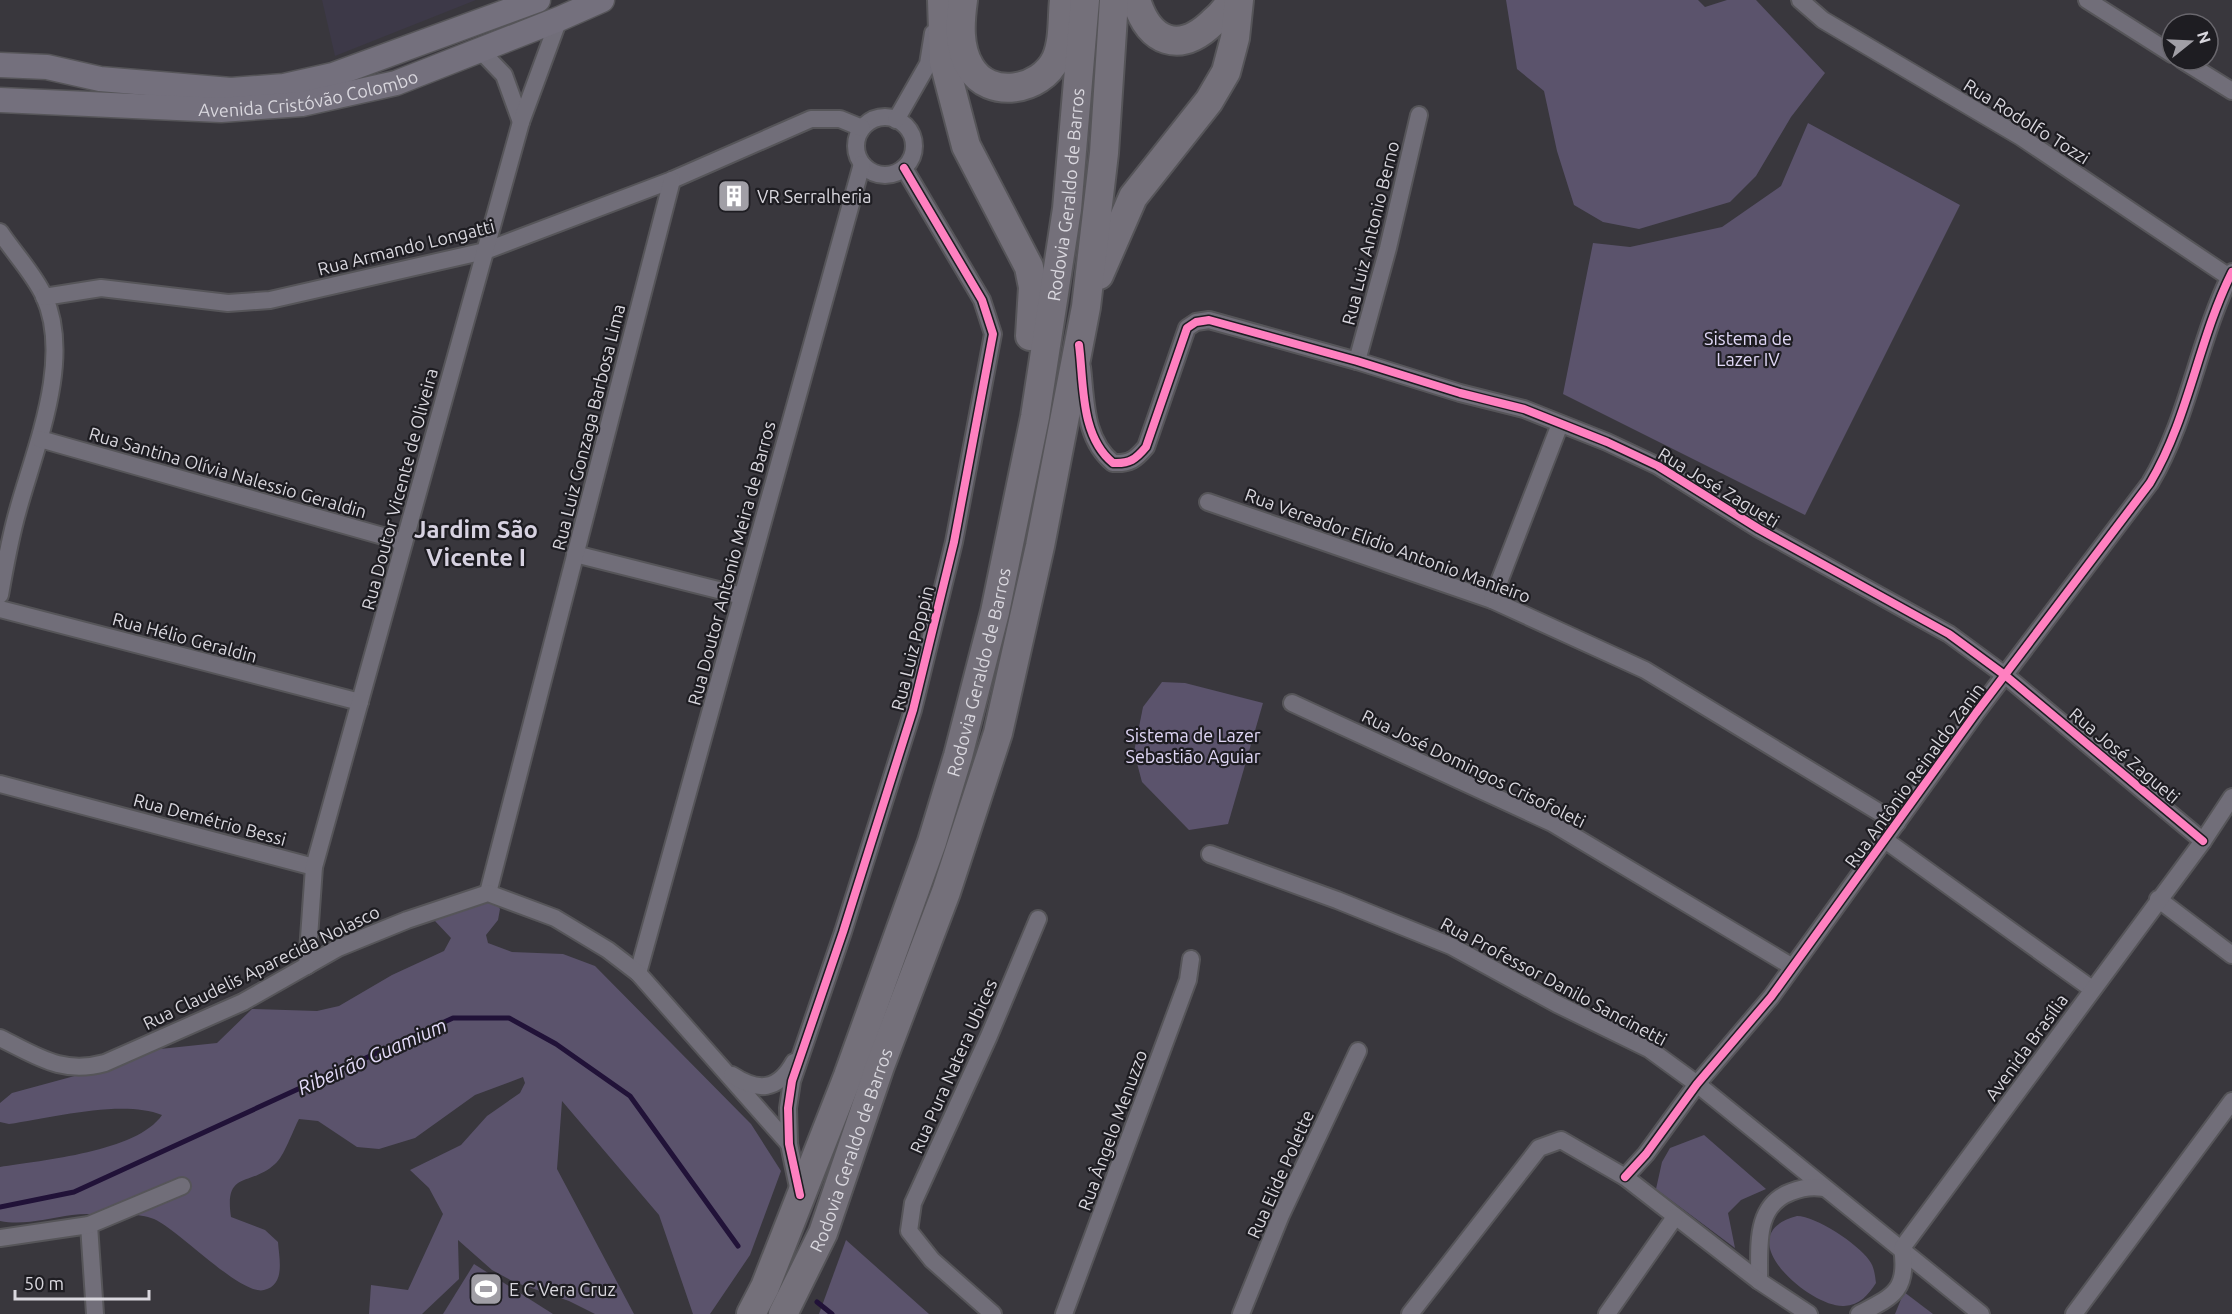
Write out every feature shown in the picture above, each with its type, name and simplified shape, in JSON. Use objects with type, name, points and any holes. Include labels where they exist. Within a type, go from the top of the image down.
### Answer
[{"type":"highway","points":[[940,0],[944,62],[966,146],[1029,267],[1033,287],[1023,406],[1008,497],[1003,567]]},
{"type":"highway","points":[[963,0],[960,22],[962,47],[969,67],[980,80],[998,87],[1016,87],[1037,82],[1055,60],[1060,48],[1064,0]]},
{"type":"highway","name":"Rodovia Geraldo de Barros","points":[[751,1314],[765,1287],[848,1076],[932,842],[958,756],[1003,567],[1035,417],[1067,209],[1085,0]]},
{"type":"highway","name":"Rodovia Geraldo de Barros","points":[[783,1314],[824,1233],[880,1066],[946,892],[998,733],[1040,546],[1086,307],[1104,153],[1114,0]]},
{"type":"highway","points":[[1136,0],[1140,14],[1155,34],[1164,40],[1184,41],[1205,30],[1231,0]]},
{"type":"highway","points":[[1086,307],[1133,197],[1209,101],[1226,72],[1235,38],[1239,0]]},
{"type":"main road","name":"Avenida Cristóvão Colombo","points":[[0,65],[47,67],[100,79],[231,90],[284,86],[333,75],[538,0]]},
{"type":"main road","name":"Avenida Cristóvão Colombo","points":[[0,100],[221,110],[279,107],[343,97],[396,83],[559,20],[602,0]]},
{"type":"street","points":[[896,120],[928,64],[940,0]]},
{"type":"street","name":"Rua Rodolfo Tozzi","points":[[1800,0],[1823,20],[2021,137],[2231,276]]},
{"type":"street","points":[[2087,0],[2160,46]]},
{"type":"street","name":"Rua Doutor Vicente de Oliveira","points":[[314,867],[520,122],[559,20]]},
{"type":"street","points":[[480,50],[497,65],[507,80],[520,122]]},
{"type":"street","points":[[2201,72],[2232,91]]},
{"type":"street","name":"Rua Luiz Antonio Berno","points":[[1357,361],[1388,248],[1419,115]]},
{"type":"street","points":[[878,118],[896,120],[910,132],[913,151],[904,168],[896,173],[877,175],[862,164],[855,146],[862,128],[878,118]]},
{"type":"street","name":"Rua Armando Longatti","points":[[44,297],[101,288],[228,303],[270,300],[485,251],[672,180],[811,119],[840,119],[862,128]]},
{"type":"street","name":"Rua Doutor Antonio Meira de Barros","points":[[638,973],[862,164]]},
{"type":"street","name":"Rua Luiz Poppin","points":[[789,1144],[788,1108],[792,1081],[843,932],[913,711],[954,542],[993,334],[982,300],[904,168]]},
{"type":"street","name":"Rua Luiz Gonzaga Barbosa Lima","points":[[488,893],[672,180]]},
{"type":"street","points":[[0,232],[44,297],[53,334],[53,364],[47,418],[18,509],[0,594]]},
{"type":"street","name":"Rua Antônio Reinaldo Zanin","points":[[1625,1177],[1646,1154],[1697,1084],[1771,997],[1791,966],[2150,483],[2168,453],[2231,276]]},
{"type":"street","name":"Rua José Zagueti","points":[[1079,345],[1089,426],[1095,443],[1113,463],[1124,464],[1135,460],[1146,447],[1187,328],[1196,322],[1209,320],[1227,322],[1460,393],[1524,409],[1658,466],[1759,529],[1949,634],[2006,675],[2203,841]]},
{"type":"street","points":[[1492,600],[1560,424]]},
{"type":"street","name":"Rua Santina Olívia Nalessio Geraldin","points":[[40,440],[404,542]]},
{"type":"street","name":"Rua Vereador Elidio Antonio Manieiro","points":[[1208,502],[1492,600],[1645,670],[1897,823]]},
{"type":"street","points":[[576,554],[742,596]]},
{"type":"street","name":"Rua Hélio Geraldin","points":[[0,609],[360,702]]},
{"type":"street","name":"Rua José Domingos Crisofoleti","points":[[1292,703],[1552,823],[1791,966]]},
{"type":"street","name":"Rua Demétrio Bessi","points":[[0,784],[314,867]]},
{"type":"street","name":"Avenida Brasília","points":[[1902,1248],[2203,841],[2232,797]]},
{"type":"street","points":[[1885,840],[2092,990]]},
{"type":"street","name":"Rua Professor Danilo Sancinetti","points":[[1210,854],[1337,900],[1451,946],[1557,1004],[1649,1049],[1697,1084],[1822,1188],[1902,1248],[1981,1314]]},
{"type":"street","points":[[307,966],[314,867]]},
{"type":"street","points":[[488,893],[555,918],[608,950],[638,973],[789,1144],[800,1195]]},
{"type":"street","name":"Rua Claudelis Aparecida Nolasco","points":[[0,1038],[61,1066],[91,1066],[243,1002],[338,948],[406,920],[488,893]]},
{"type":"street","points":[[2158,899],[2232,955]]},
{"type":"street","name":"Rua Pura Natera Ubices","points":[[993,1314],[932,1260],[909,1230],[913,1203],[989,1036],[1038,919]]},
{"type":"street","name":"Rua Ângelo Menuzzo","points":[[1064,1314],[1188,981],[1191,959]]},
{"type":"street","name":"Rua Luiz Poppin","points":[[720,1067],[747,1084],[761,1087],[777,1082],[787,1074],[812,1023]]},
{"type":"street","name":"Rua Elide Polette","points":[[1241,1314],[1281,1215],[1358,1051]]},
{"type":"street","points":[[2074,1314],[2232,1101]]},
{"type":"street","points":[[1410,1314],[1539,1148],[1561,1140],[1625,1177],[1788,1306],[1809,1314]]},
{"type":"street","points":[[0,1238],[89,1225],[182,1186]]},
{"type":"street","points":[[1759,1281],[1761,1227],[1765,1213],[1783,1195],[1814,1186],[1822,1188]]},
{"type":"street","points":[[1607,1314],[1675,1217]]},
{"type":"street","points":[[89,1225],[95,1314]]},
{"type":"street","points":[[1859,1314],[1891,1298],[1898,1288],[1905,1263],[1902,1248]]},
{"type":"shaded area","points":[[322,0],[476,0],[335,56]]},
{"type":"green space","points":[[1506,0],[1698,0],[1705,7],[1727,0],[1756,0],[1825,73],[1791,117],[1756,176],[1730,202],[1639,229],[1603,222],[1574,205],[1557,151],[1544,91],[1517,69]]},
{"type":"green space","name":"Sistema de Lazer IV","points":[[1808,123],[1960,205],[1805,515],[1563,394],[1593,243],[1630,247],[1722,227],[1781,186]]},
{"type":"green space","name":"Sistema de Lazer Sebastião Aguiar","points":[[1162,682],[1185,683],[1263,703],[1228,824],[1189,830],[1142,782],[1134,752],[1143,707]]},
{"type":"green space","points":[[479,893],[494,900],[500,909],[498,920],[486,935],[488,943],[512,952],[563,954],[595,966],[751,1124],[781,1171],[750,1255],[710,1314],[693,1314],[659,1215],[562,1101],[557,1169],[634,1314],[595,1314],[569,1301],[514,1282],[492,1270],[458,1240],[459,1279],[422,1314],[369,1314],[371,1285],[408,1290],[443,1214],[429,1188],[410,1170],[461,1145],[487,1116],[520,1093],[525,1083],[523,1077],[475,1095],[415,1138],[379,1149],[357,1147],[318,1121],[299,1119],[278,1161],[266,1171],[241,1182],[231,1192],[231,1217],[265,1230],[278,1242],[280,1270],[278,1277],[276,1283],[264,1290],[254,1289],[241,1283],[165,1225],[150,1217],[83,1214],[27,1222],[0,1221],[0,1167],[63,1157],[111,1146],[150,1128],[162,1115],[146,1111],[107,1109],[9,1124],[0,1122],[0,1103],[12,1093],[93,1071],[141,1051],[217,1043],[252,1009],[317,1011],[339,1006],[392,975],[444,951],[451,938],[435,921],[436,907],[453,896]]},
{"type":"green space","points":[[1704,1135],[1766,1189],[1741,1200],[1728,1213],[1735,1248],[1656,1189],[1662,1162],[1670,1148]]},
{"type":"green space","points":[[1797,1216],[1815,1221],[1836,1232],[1856,1246],[1869,1260],[1876,1283],[1863,1299],[1855,1304],[1844,1306],[1830,1303],[1813,1295],[1781,1269],[1772,1253],[1769,1238],[1777,1225]]},
{"type":"green space","points":[[846,1240],[929,1314],[819,1314]]},
{"type":"green space","name":"E C Vera Cruz","points":[[474,1264],[553,1314],[443,1314]]},
{"type":"green space","points":[[1904,1292],[1933,1314],[1895,1314]]},
{"type":"waterway","name":"Ribeirão Guamium","points":[[0,1207],[74,1192],[453,1018],[509,1018],[556,1044],[630,1096],[738,1246]]},
{"type":"waterway","name":"Ribeirão Guamium","points":[[817,1302],[832,1314]]},
{"type":"cycle path","points":[[800,1195],[789,1144],[788,1108],[792,1081],[843,932],[913,710],[954,542],[993,334],[982,300],[904,168]]},
{"type":"cycle path","points":[[1625,1177],[1646,1154],[1697,1084],[1771,997],[1976,713],[2150,483],[2174,432],[2210,325],[2232,272]]},
{"type":"cycle path","points":[[1079,345],[1083,392],[1089,424],[1094,439],[1113,463],[1132,460],[1146,447],[1187,328],[1196,322],[1209,320],[1357,361],[1460,393],[1524,409],[1607,442],[1658,466],[1759,529],[1949,634],[2006,676],[2203,841]]},
{"type":"place","name":"VR Serralheria","points":[[734,196]]},
{"type":"place","name":"E C Vera Cruz","points":[[486,1289]]},
{"type":"district","name":"Jardim São Vicente I","points":[[476,543]]}]
